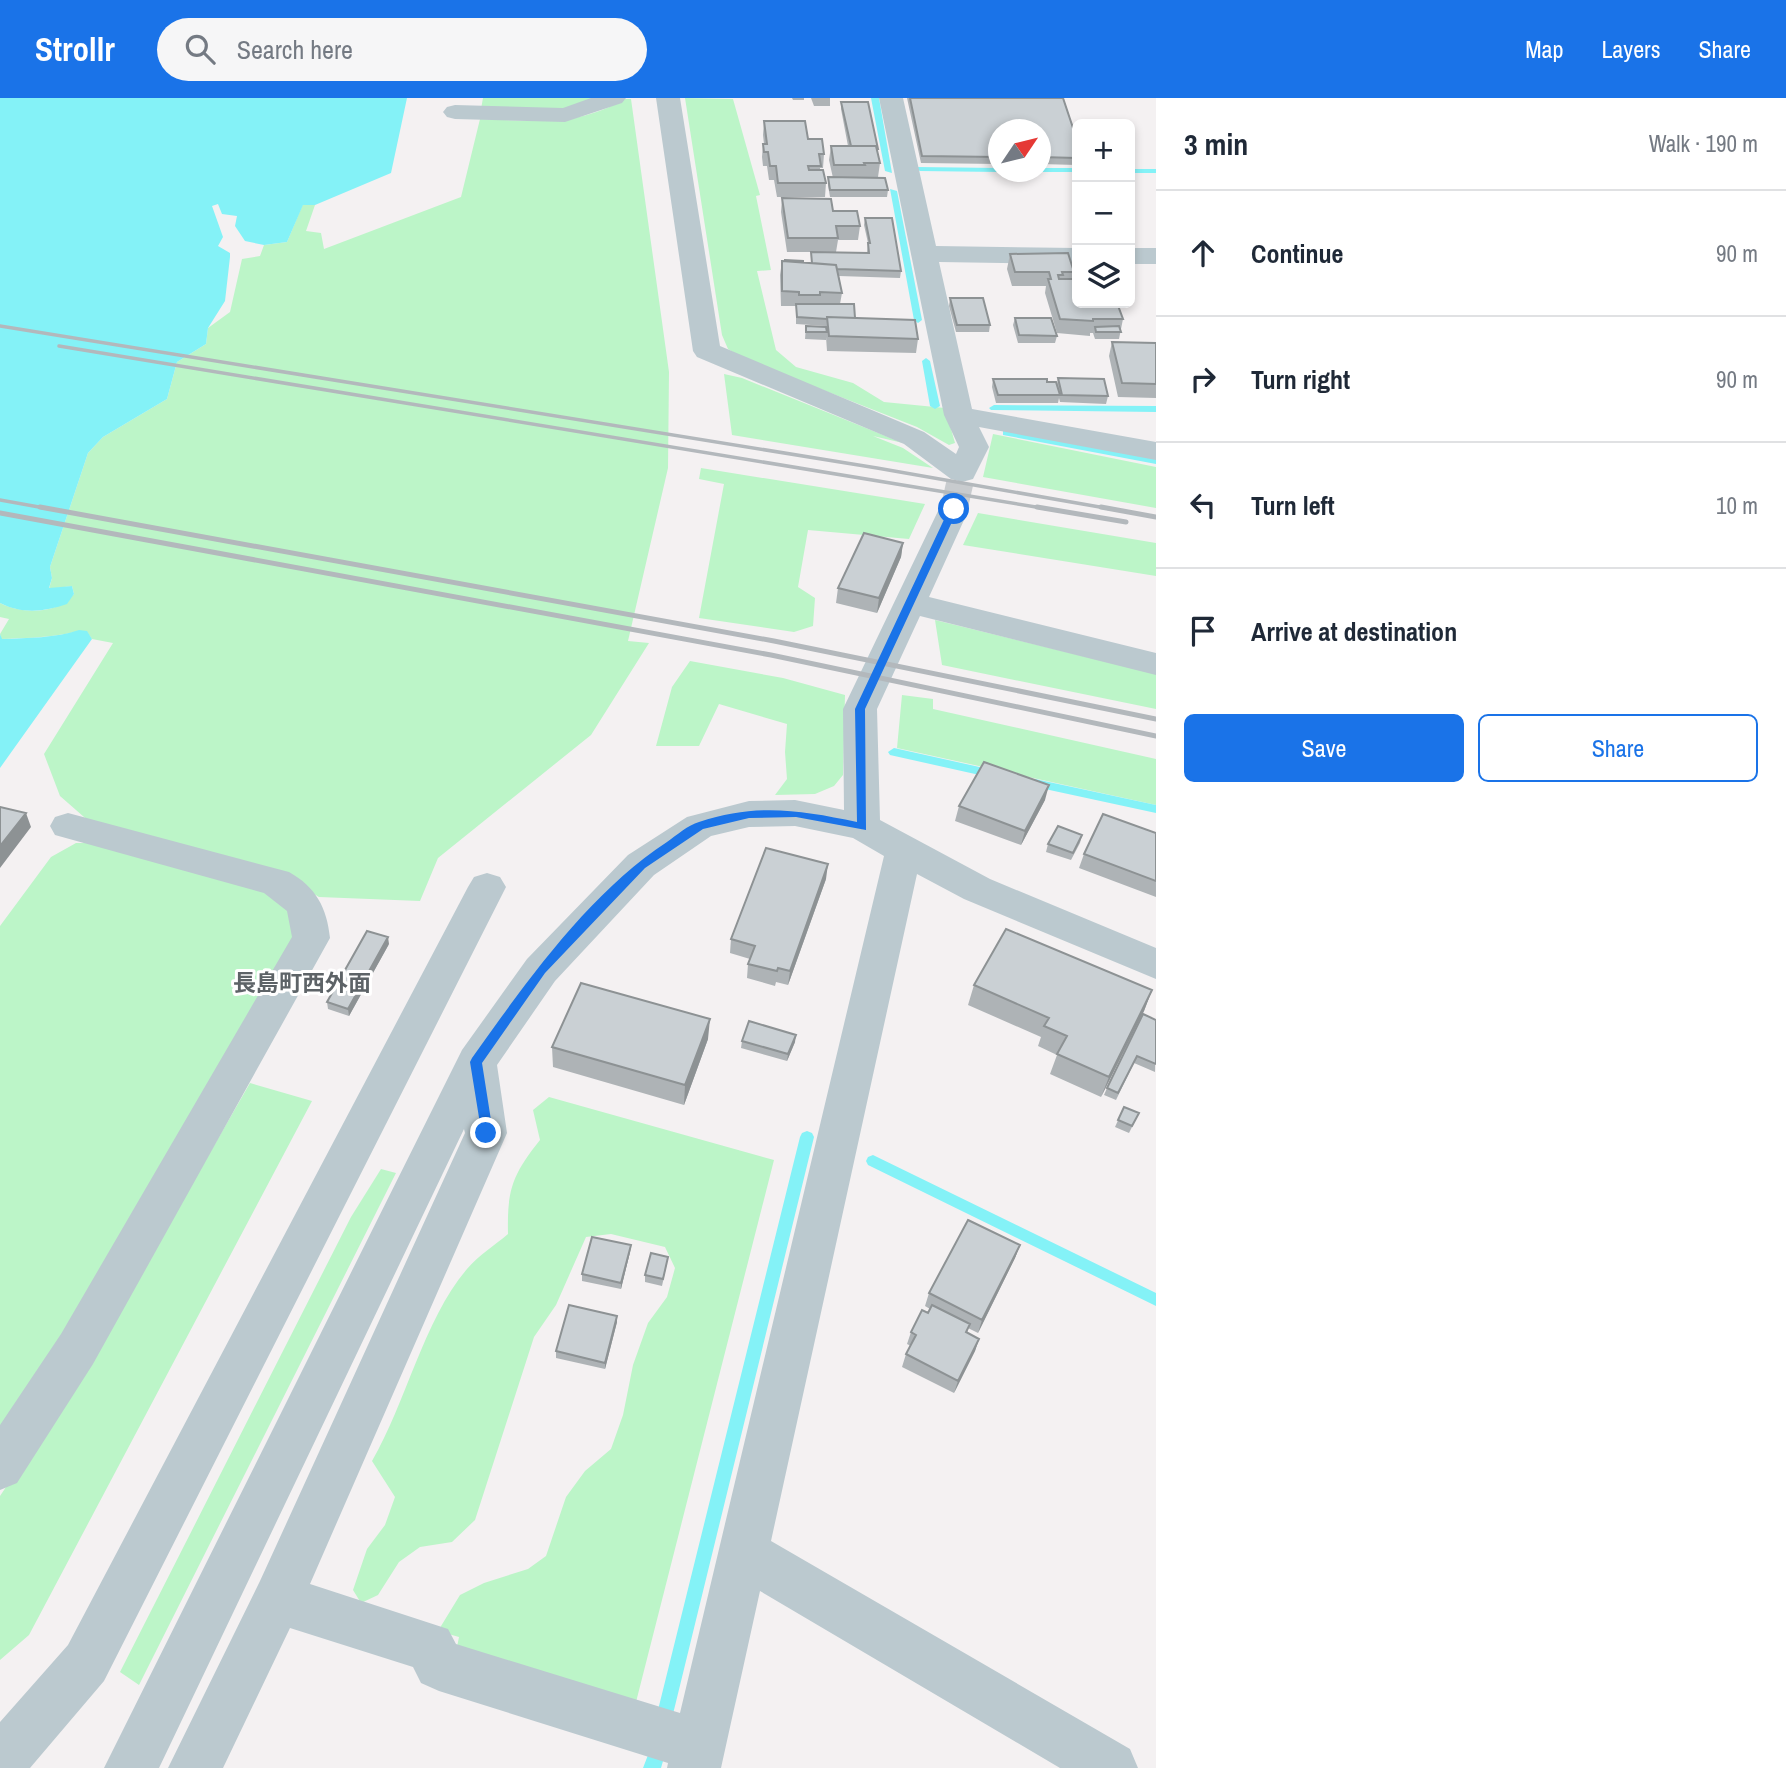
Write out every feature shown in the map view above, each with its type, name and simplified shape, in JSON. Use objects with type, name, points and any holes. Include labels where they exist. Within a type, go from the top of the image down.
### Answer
[{"type":"street","points":[[455,113],[565,115],[614,98]]},
{"type":"street","points":[[668,98],[707,351],[914,438],[962,473],[974,447],[959,415],[891,98]]},
{"type":"street","points":[[925,254],[1072,256]]},
{"type":"street","points":[[1135,256],[1156,256]]},
{"type":"street","points":[[959,415],[1156,451]]},
{"type":"street","points":[[862,827],[860,709],[954,509]]},
{"type":"street","points":[[910,603],[1156,664]]},
{"type":"street","points":[[131,1768],[476,1062],[541,970],[641,865],[700,826],[749,814],[796,813],[862,827],[977,889],[1156,964]]},
{"type":"street","points":[[0,1466],[76,1349],[311,938],[309,915],[296,893],[276,882],[68,826]]},
{"type":"street","points":[[278,1599],[430,1647],[439,1665],[697,1757],[904,851]]},
{"type":"street","points":[[0,1762],[86,1663],[487,887]]},
{"type":"street","points":[[195,1768],[278,1599],[486,1133],[476,1062]]},
{"type":"street","points":[[743,1553],[1111,1768]]},
{"type":"green space","points":[[483,98],[600,98],[559,110],[481,109]]},
{"type":"green space","points":[[685,98],[733,99],[760,195],[756,196],[771,270],[757,271],[776,350],[796,367],[853,383],[884,402],[945,408],[955,443],[949,445],[917,427],[744,359],[728,349],[722,335]]},
{"type":"green space","points":[[625,99],[631,99],[669,372],[668,468],[628,641],[649,643],[591,735],[438,858],[420,901],[319,897],[297,884],[92,824],[60,796],[44,754],[113,643],[92,639],[84,631],[1,639],[0,634],[9,619],[0,617],[0,603],[28,611],[49,609],[59,606],[74,594],[72,586],[49,589],[52,578],[50,567],[88,453],[103,437],[167,399],[177,362],[206,344],[208,328],[230,312],[242,259],[260,256],[264,245],[287,242],[303,204],[315,205],[306,231],[321,233],[324,249],[461,197],[480,119],[537,121],[572,118],[607,108]]},
{"type":"green space","points":[[724,374],[742,378],[903,443],[873,436],[903,448],[933,468],[732,435]]},
{"type":"green space","points":[[993,434],[1156,467],[1156,508],[983,477]]},
{"type":"green space","points":[[701,468],[925,504],[909,539],[808,530],[798,587],[815,598],[813,626],[794,632],[699,618],[724,484],[699,479]]},
{"type":"green space","points":[[978,513],[1156,543],[1156,576],[963,545]]},
{"type":"green space","points":[[935,620],[1156,674],[1156,709],[942,665]]},
{"type":"green space","points":[[690,661],[783,678],[845,695],[843,775],[834,786],[815,794],[775,795],[787,779],[787,724],[719,704],[699,746],[656,746],[672,687]]},
{"type":"green space","points":[[902,695],[933,699],[933,709],[1156,759],[1156,805],[897,748]]},
{"type":"green space","points":[[76,843],[93,843],[278,892],[291,913],[296,938],[0,1444],[0,926],[51,857]]},
{"type":"green space","points":[[250,1083],[312,1101],[29,1635],[0,1660],[0,1496],[89,1363]]},
{"type":"green space","points":[[549,1097],[774,1160],[635,1706],[456,1652],[459,1637],[438,1631],[460,1595],[484,1583],[528,1569],[546,1556],[566,1497],[585,1471],[611,1449],[623,1415],[633,1365],[648,1323],[667,1297],[675,1268],[665,1247],[611,1234],[586,1237],[556,1305],[534,1337],[475,1520],[452,1542],[420,1547],[399,1562],[378,1595],[361,1603],[353,1590],[367,1549],[385,1525],[395,1497],[372,1461],[395,1414],[427,1336],[452,1289],[471,1264],[508,1234],[513,1184],[523,1163],[540,1140],[533,1110]]},
{"type":"green space","points":[[381,1169],[396,1173],[139,1685],[120,1672],[351,1217]]},
{"type":"water","points":[[0,98],[407,98],[391,173],[315,205],[303,205],[287,242],[264,245],[245,241],[235,226],[237,216],[222,214],[218,204],[212,206],[223,237],[218,246],[230,253],[225,301],[208,328],[206,344],[177,362],[167,399],[103,437],[88,453],[50,567],[52,578],[49,588],[72,586],[74,594],[67,604],[42,610],[16,609],[0,603]]},
{"type":"water","points":[[87,631],[92,639],[0,768],[0,634],[2,639],[31,638]]},
{"type":"building","points":[[910,98],[1063,98],[1072,125],[1072,158],[1051,157],[1051,119],[988,119],[988,157],[922,156]]},
{"type":"building","points":[[841,102],[868,102],[878,149],[876,146],[851,146]]},
{"type":"building","points":[[764,121],[805,121],[808,139],[822,139],[824,154],[819,154],[821,166],[808,166],[809,170],[823,170],[826,183],[778,183],[776,166],[770,166],[768,152],[764,152],[763,144],[767,144]]},
{"type":"building","points":[[831,146],[876,146],[880,163],[834,165]]},
{"type":"building","points":[[828,177],[885,178],[888,190],[830,190]]},
{"type":"building","points":[[782,198],[831,199],[833,211],[857,211],[860,226],[836,226],[838,238],[788,238]]},
{"type":"building","points":[[865,218],[892,218],[901,271],[837,269],[836,265],[812,263],[811,252],[869,253],[870,243]]},
{"type":"building","points":[[1068,253],[1072,272],[1058,275],[1059,279],[1072,279],[1072,308],[1119,308],[1123,319],[1060,319],[1048,279],[1051,279],[1049,272],[1015,272],[1010,254]]},
{"type":"building","points":[[782,261],[836,265],[842,293],[799,295],[799,292],[782,291]]},
{"type":"building","points":[[950,298],[983,298],[990,325],[957,325]]},
{"type":"building","points":[[796,304],[854,304],[855,318],[797,317]]},
{"type":"building","points":[[827,317],[915,320],[918,339],[829,336]]},
{"type":"building","points":[[1015,318],[1051,318],[1057,336],[1019,335]]},
{"type":"building","points":[[806,326],[826,327],[827,332],[806,332]]},
{"type":"building","points":[[1119,326],[1121,332],[1096,332],[1095,327]]},
{"type":"building","points":[[1112,342],[1156,343],[1156,384],[1122,383]]},
{"type":"building","points":[[1058,378],[1104,379],[1108,396],[1062,395]]},
{"type":"building","points":[[993,379],[1047,379],[1047,382],[1056,382],[1060,395],[998,395]]},
{"type":"building","points":[[864,533],[903,543],[879,598],[838,588]]},
{"type":"building","points":[[984,762],[1049,785],[1025,831],[959,806]]},
{"type":"building","points":[[0,807],[26,813],[0,846]]},
{"type":"building","points":[[1103,814],[1156,833],[1156,881],[1084,854]]},
{"type":"building","points":[[1058,826],[1082,835],[1073,853],[1048,844]]},
{"type":"building","points":[[766,848],[828,864],[790,971],[778,968],[777,971],[748,964],[755,946],[731,939]]},
{"type":"building","points":[[1006,929],[1152,990],[1109,1077],[1057,1054],[1067,1036],[1044,1026],[1049,1018],[974,985]]},
{"type":"building","points":[[367,931],[388,937],[348,1009],[327,1002]]},
{"type":"building","points":[[581,983],[710,1019],[685,1085],[552,1047]]},
{"type":"building","points":[[1143,1014],[1156,1020],[1156,1064],[1137,1056],[1118,1093],[1107,1088]]},
{"type":"building","points":[[749,1021],[796,1035],[788,1054],[742,1041]]},
{"type":"building","points":[[1124,1107],[1139,1113],[1132,1126],[1118,1120]]},
{"type":"building","points":[[968,1220],[1020,1245],[982,1320],[929,1293]]},
{"type":"building","points":[[592,1237],[631,1245],[621,1283],[582,1274]]},
{"type":"building","points":[[651,1253],[668,1257],[663,1279],[645,1275]]},
{"type":"building","points":[[569,1305],[617,1316],[605,1363],[556,1351]]},
{"type":"building","points":[[932,1305],[970,1324],[966,1332],[979,1339],[958,1381],[906,1354],[916,1335],[911,1332],[922,1310],[928,1313]]},
{"type":"waterway","points":[[875,98],[889,171]]},
{"type":"waterway","points":[[920,169],[988,170]]},
{"type":"waterway","points":[[1051,170],[1072,170]]},
{"type":"waterway","points":[[1135,171],[1156,171]]},
{"type":"waterway","points":[[893,191],[918,320]]},
{"type":"waterway","points":[[926,361],[935,406]]},
{"type":"waterway","points":[[994,408],[1156,409]]},
{"type":"waterway","points":[[1006,433],[1156,461]]},
{"type":"waterway","points":[[894,752],[993,774]]},
{"type":"waterway","points":[[1035,783],[1156,809]]},
{"type":"waterway","points":[[666,1710],[807,1137]]},
{"type":"waterway","points":[[873,1161],[1156,1300]]},
{"type":"waterway","points":[[652,1768],[654,1761]]},
{"type":"tunnel","points":[[954,509],[962,473]]},
{"type":"railway","points":[[0,326],[877,468],[1111,509]]},
{"type":"railway","points":[[59,346],[1048,509]]},
{"type":"railway","points":[[0,500],[50,509]]},
{"type":"railway","points":[[40,507],[774,641],[1156,719]]},
{"type":"railway","points":[[1037,507],[1126,522]]},
{"type":"railway","points":[[1101,507],[1156,517]]},
{"type":"railway","points":[[0,513],[771,655],[1156,736]]},
{"type":"district","name":"長島町西外面","points":[[302,982]]},
{"type":"route","points":[[486,1133],[476,1062],[541,970],[641,865],[700,826],[749,814],[796,813],[862,827],[860,709],[954,509]]}]
